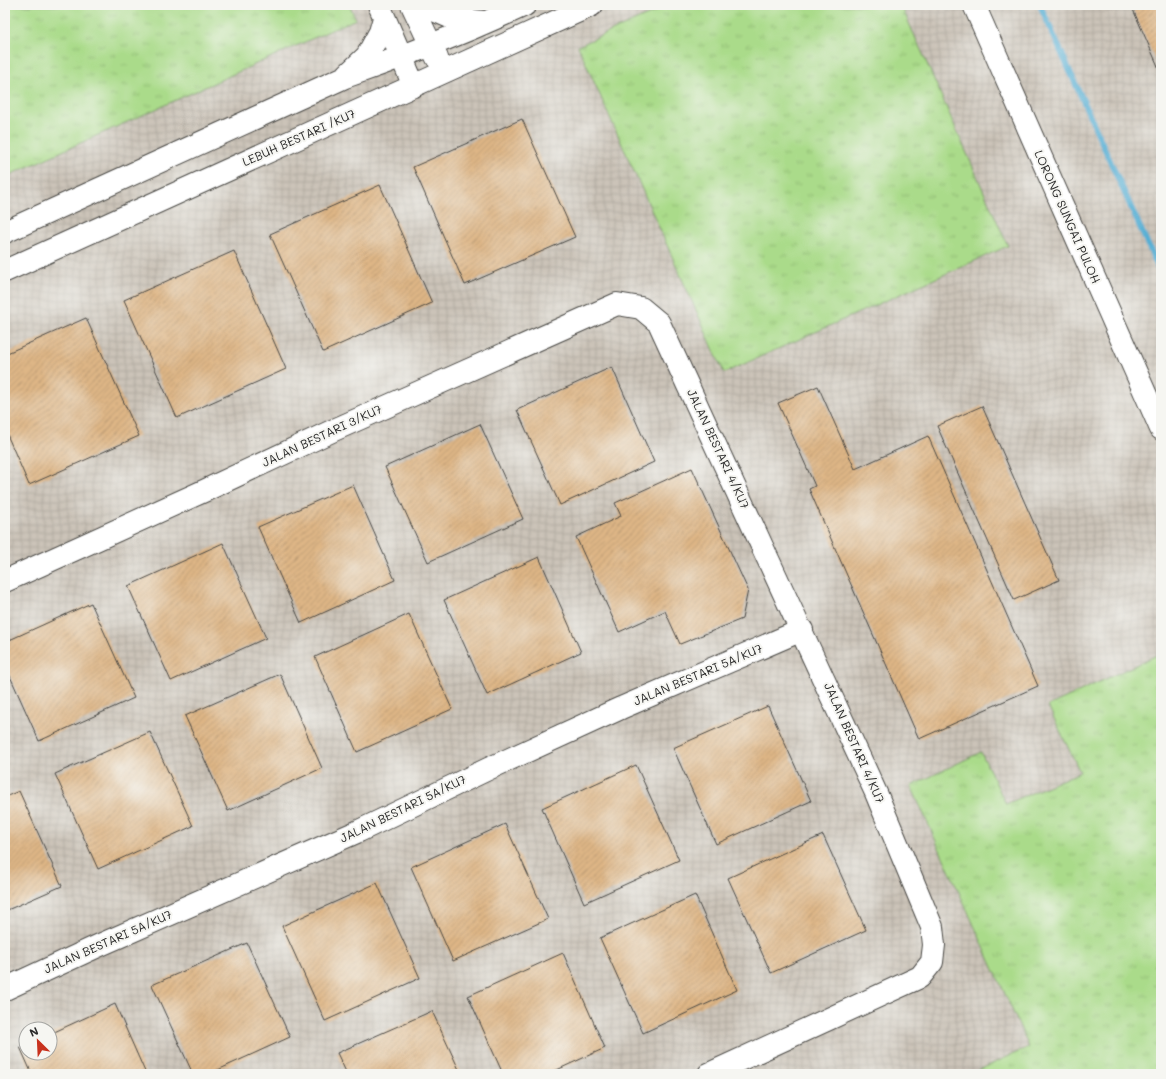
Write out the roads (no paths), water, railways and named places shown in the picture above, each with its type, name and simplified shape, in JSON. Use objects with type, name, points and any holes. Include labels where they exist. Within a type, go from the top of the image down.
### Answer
[{"type":"street","points":[[412,5],[430,45],[445,72]]},
{"type":"street","points":[[422,5],[454,19],[488,22]]},
{"type":"street","points":[[5,232],[345,77],[401,57],[488,22],[525,5]]},
{"type":"street","name":"LEBUH BESTARI /KU7","points":[[5,271],[592,5]]},
{"type":"street","name":"LORONG SUNGAI PULOH","points":[[974,5],[1161,429]]},
{"type":"street","points":[[382,12],[414,86]]},
{"type":"street","points":[[345,77],[367,56],[380,32],[382,12]]},
{"type":"street","name":"JALAN BESTARI 3/KU7","points":[[5,581],[334,430],[617,304],[641,308]]},
{"type":"street","name":"JALAN BESTARI 4/KU7","points":[[641,308],[659,323],[802,630],[876,793],[932,927],[934,945],[932,962],[920,977],[709,1074]]},
{"type":"street","name":"JALAN BESTARI 5A/KU7","points":[[5,989],[100,945],[359,831],[488,769],[621,708],[802,630]]},
{"type":"waterway","points":[[1040,5],[1161,274]]}]
